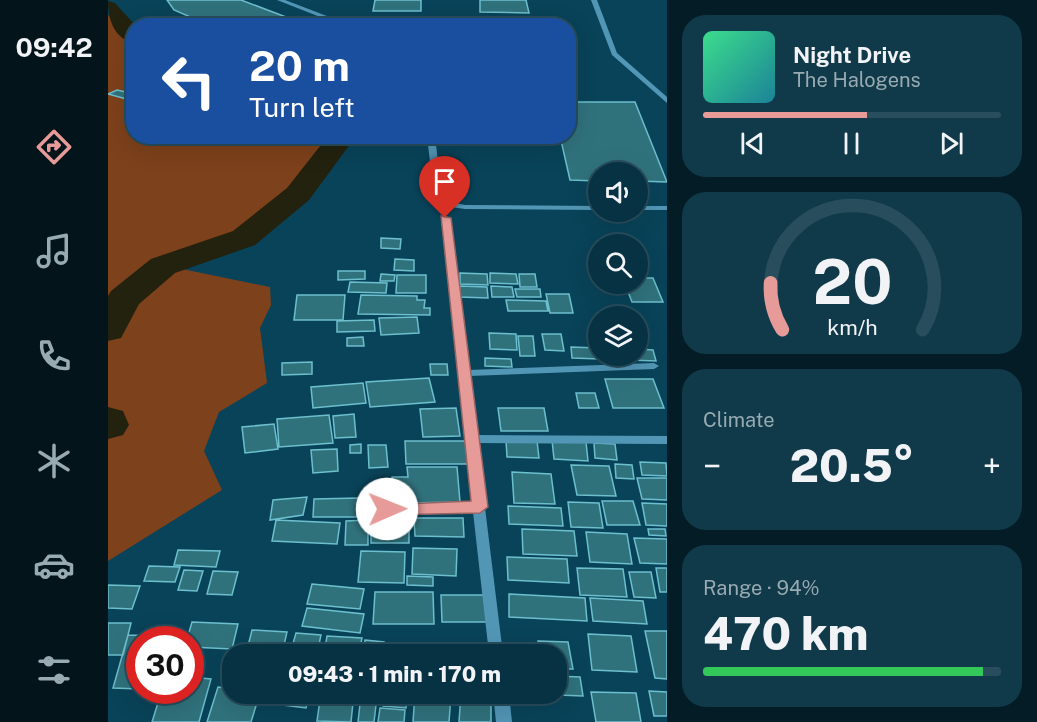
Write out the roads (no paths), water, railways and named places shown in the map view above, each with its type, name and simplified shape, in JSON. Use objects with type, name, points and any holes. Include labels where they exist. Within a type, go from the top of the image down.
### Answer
[{"type":"street","points":[[280,0],[328,18]]},
{"type":"street","points":[[594,0],[614,54],[666,101]]},
{"type":"street","points":[[432,144],[438,197],[447,204],[465,207],[588,208]]},
{"type":"street","points":[[648,208],[666,208]]},
{"type":"street","points":[[445,218],[495,644]]},
{"type":"street","points":[[464,373],[654,366]]},
{"type":"street","points":[[472,439],[666,440]]},
{"type":"street","points":[[387,509],[480,507]]},
{"type":"street","points":[[502,704],[504,722]]},
{"type":"waterway","points":[[108,7],[126,28]]},
{"type":"waterway","points":[[108,330],[124,299],[163,266],[244,238],[298,194],[337,144]]},
{"type":"waterway","points":[[108,420],[108,425]]}]
